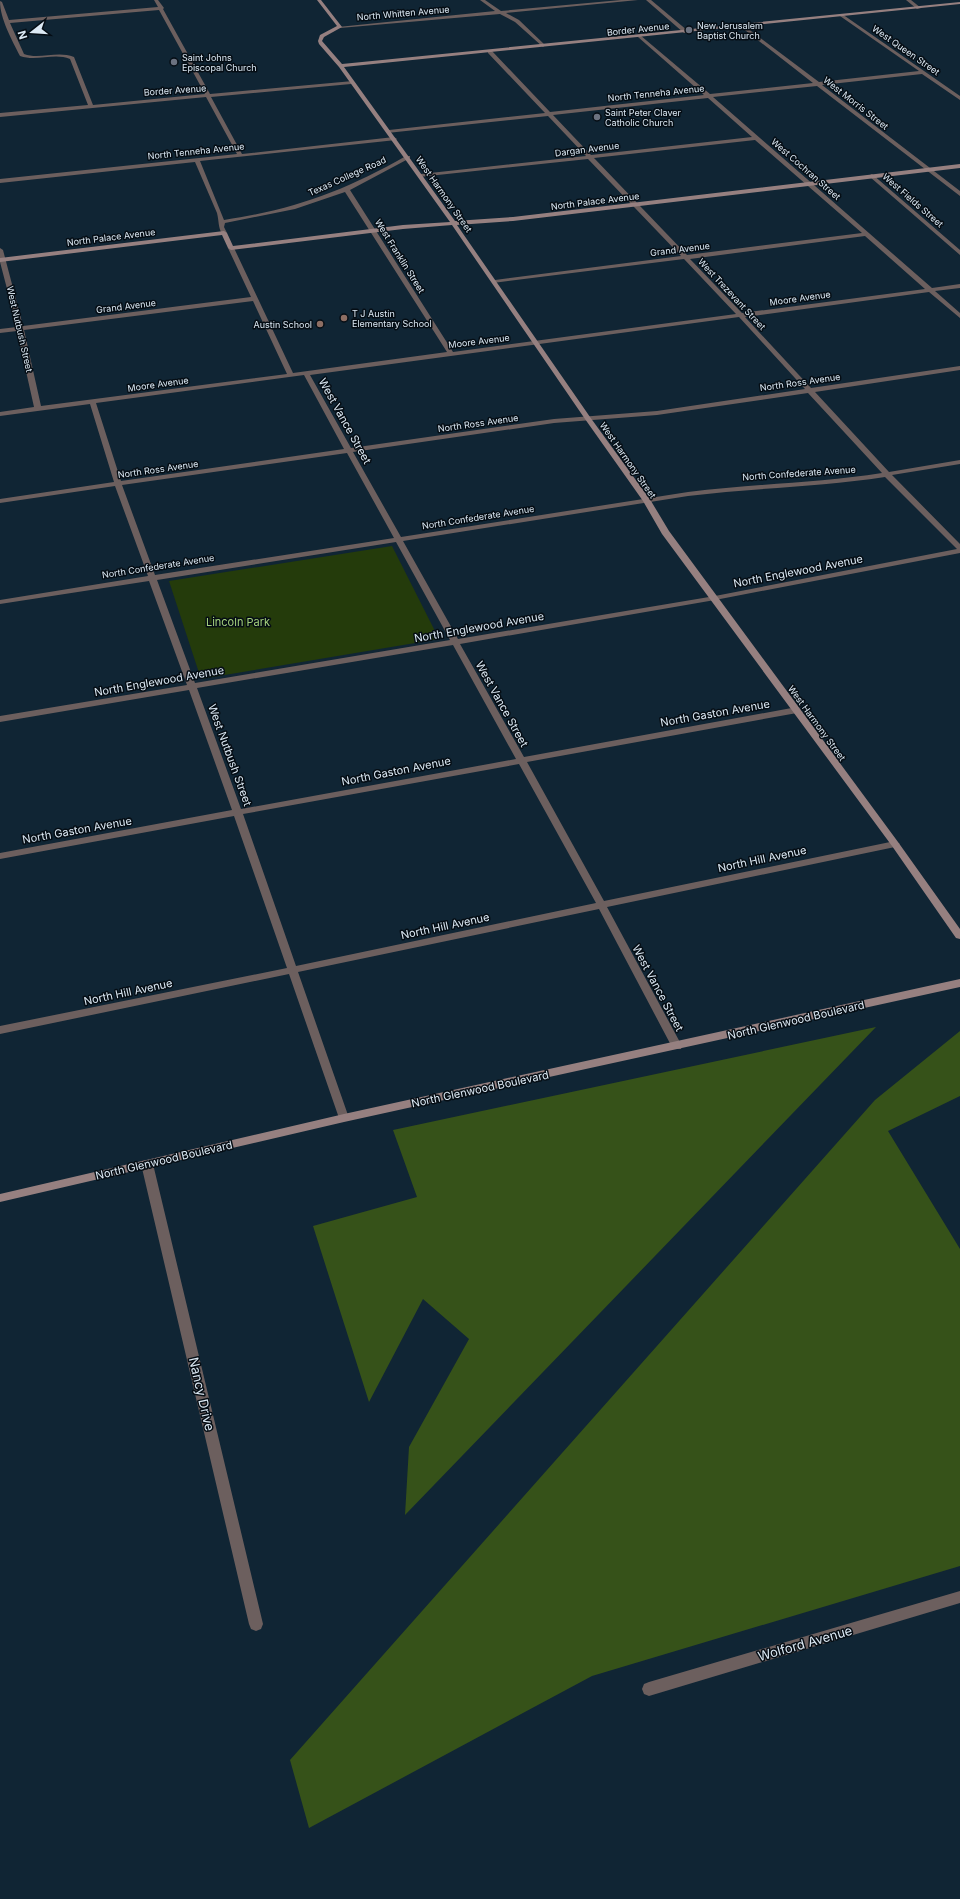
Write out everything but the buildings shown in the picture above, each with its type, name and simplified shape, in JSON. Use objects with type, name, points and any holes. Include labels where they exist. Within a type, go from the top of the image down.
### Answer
[{"type":"street","points":[[156,0],[162,8],[210,96],[241,156]]},
{"type":"street","points":[[319,0],[340,27]]},
{"type":"street","points":[[482,0],[499,13],[517,21],[543,46]]},
{"type":"street","name":"North Whitten Avenue","points":[[340,27],[636,0]]},
{"type":"street","points":[[648,0],[686,32]]},
{"type":"street","points":[[908,0],[919,8]]},
{"type":"street","points":[[0,2],[4,21],[22,55],[62,56],[72,58],[91,106]]},
{"type":"street","name":"Border Avenue","points":[[341,66],[960,3]]},
{"type":"street","points":[[4,21],[162,8]]},
{"type":"street","name":"West Queen Street","points":[[842,15],[960,98]]},
{"type":"street","name":"West Morris Street","points":[[742,26],[960,194]]},
{"type":"street","name":"West Harmony Street","points":[[340,27],[322,36],[320,41],[330,57],[341,66],[351,82],[408,157],[453,224],[495,282],[535,343],[647,501],[665,532],[895,844],[960,936]]},
{"type":"street","name":"West Cochran Street","points":[[640,36],[960,316]]},
{"type":"street","name":"West Trezevant Street","points":[[490,52],[740,315],[887,474],[960,549]]},
{"type":"street","name":"North Tenneha Avenue","points":[[390,132],[924,72]]},
{"type":"street","name":"Border Avenue","points":[[0,115],[351,82]]},
{"type":"street","name":"Dargan Avenue","points":[[421,176],[755,138]]},
{"type":"street","name":"North Tenneha Avenue","points":[[0,181],[394,139]]},
{"type":"street","name":"Texas College Road","points":[[222,222],[257,216],[302,205],[346,188],[408,157]]},
{"type":"street","points":[[197,160],[220,213],[222,222],[221,227],[291,375]]},
{"type":"street","name":"North Palace Avenue","points":[[231,248],[373,230],[513,220],[960,166]]},
{"type":"street","name":"West Fields Street","points":[[872,176],[960,253]]},
{"type":"street","name":"West Franklin Street","points":[[346,188],[451,354]]},
{"type":"street","name":"North Palace Avenue","points":[[2,260],[224,233]]},
{"type":"street","name":"Grand Avenue","points":[[495,282],[867,234]]},
{"type":"street","name":"West Nutbush Street","points":[[0,250],[20,328],[38,409]]},
{"type":"street","name":"Moore Avenue","points":[[0,414],[960,286]]},
{"type":"street","name":"Grand Avenue","points":[[0,331],[254,299]]},
{"type":"street","name":"North Ross Avenue","points":[[0,501],[554,421],[657,413],[960,368]]},
{"type":"street","name":"West Vance Street","points":[[306,373],[397,540],[601,904],[677,1046]]},
{"type":"street","name":"West Nutbush Street","points":[[92,401],[118,484],[238,813],[344,1118]]},
{"type":"street","name":"North Confederate Avenue","points":[[0,602],[152,577],[735,488],[845,481],[960,462]]},
{"type":"street","name":"North Englewood Avenue","points":[[0,719],[715,598],[960,549]]},
{"type":"street","name":"North Gaston Avenue","points":[[0,856],[797,710]]},
{"type":"street","name":"North Hill Avenue","points":[[0,1030],[293,971],[601,904],[895,844]]},
{"type":"street","name":"North Glenwood Boulevard","points":[[0,1198],[344,1118],[960,983]]},
{"type":"street","name":"Nancy Drive","points":[[147,1164],[256,1624]]},
{"type":"street","name":"Wolford Avenue","points":[[649,1689],[960,1597]]},
{"type":"green space","name":"Lincoln Park","points":[[392,546],[439,639],[201,679],[169,581]]},
{"type":"green space","points":[[876,1027],[405,1515],[409,1447],[469,1339],[423,1299],[369,1402],[313,1226],[417,1197],[393,1130]]},
{"type":"green space","points":[[960,1031],[960,1096],[888,1131],[960,1249],[960,1566],[592,1676],[309,1828],[290,1760],[875,1100]]},
{"type":"place","name":"New Jerusalem Baptist Church","points":[[689,30]]},
{"type":"place","name":"Saint Johns Episcopal Church","points":[[174,62]]},
{"type":"place","name":"Saint Peter Claver Catholic Church","points":[[597,117]]},
{"type":"place","name":"T J Austin Elementary School","points":[[344,318]]},
{"type":"place","name":"Austin School","points":[[320,324]]}]
